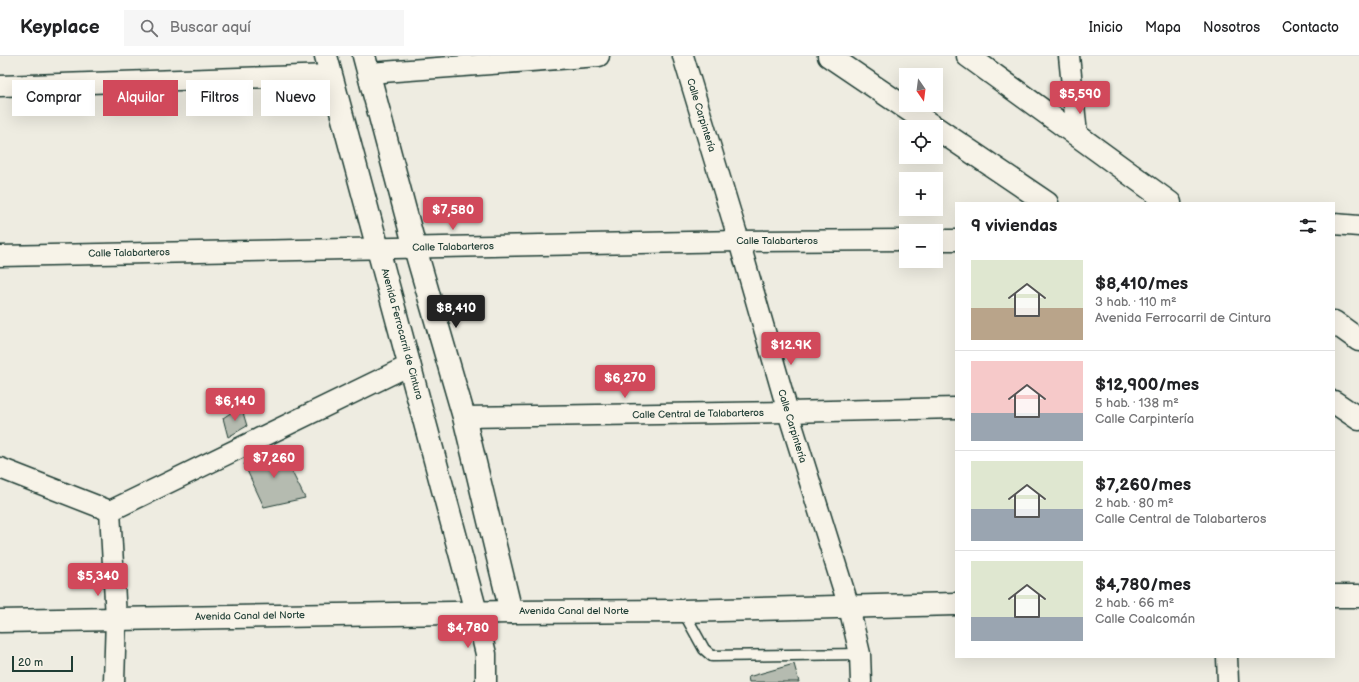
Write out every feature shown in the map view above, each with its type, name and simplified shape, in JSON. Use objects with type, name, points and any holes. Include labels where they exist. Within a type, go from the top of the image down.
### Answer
[{"type":"main road","points":[[829,56],[923,120]]},
{"type":"main road","points":[[968,56],[1169,202]]},
{"type":"main road","points":[[367,64],[415,248],[464,417],[511,612]]},
{"type":"main road","name":"Avenida Ferrocarril de Cintura","points":[[328,65],[379,248],[476,612]]},
{"type":"main road","points":[[943,133],[1046,202]]},
{"type":"main road","points":[[1335,323],[1359,340]]},
{"type":"main road","points":[[1335,403],[1359,419]]},
{"type":"main road","points":[[1335,596],[1359,596]]},
{"type":"main road","name":"Avenida Canal del Norte","points":[[0,620],[476,612],[683,611],[955,604]]},
{"type":"street","points":[[367,64],[599,56]]},
{"type":"street","name":"Calle Carpintería","points":[[683,56],[739,241],[788,412],[849,607],[860,654],[861,682]]},
{"type":"street","points":[[1069,56],[1077,134]]},
{"type":"street","points":[[0,86],[328,65]]},
{"type":"street","points":[[1335,224],[1359,226]]},
{"type":"street","name":"Calle Talabarteros","points":[[0,256],[739,241],[899,240]]},
{"type":"street","points":[[943,240],[955,240]]},
{"type":"street","points":[[0,468],[110,511],[410,365]]},
{"type":"street","name":"Calle Central de Talabarteros","points":[[464,417],[955,408]]},
{"type":"street","points":[[110,511],[116,618],[114,682]]},
{"type":"street","points":[[476,612],[486,654],[486,682]]},
{"type":"street","points":[[1227,658],[1228,682]]},
{"type":"lane","points":[[683,611],[704,649],[712,656],[860,654]]},
{"type":"building","points":[[241,406],[247,426],[228,437],[223,418]]},
{"type":"building","points":[[280,448],[305,498],[264,507],[244,464]]},
{"type":"building","points":[[794,664],[799,682],[749,682],[748,677]]}]
